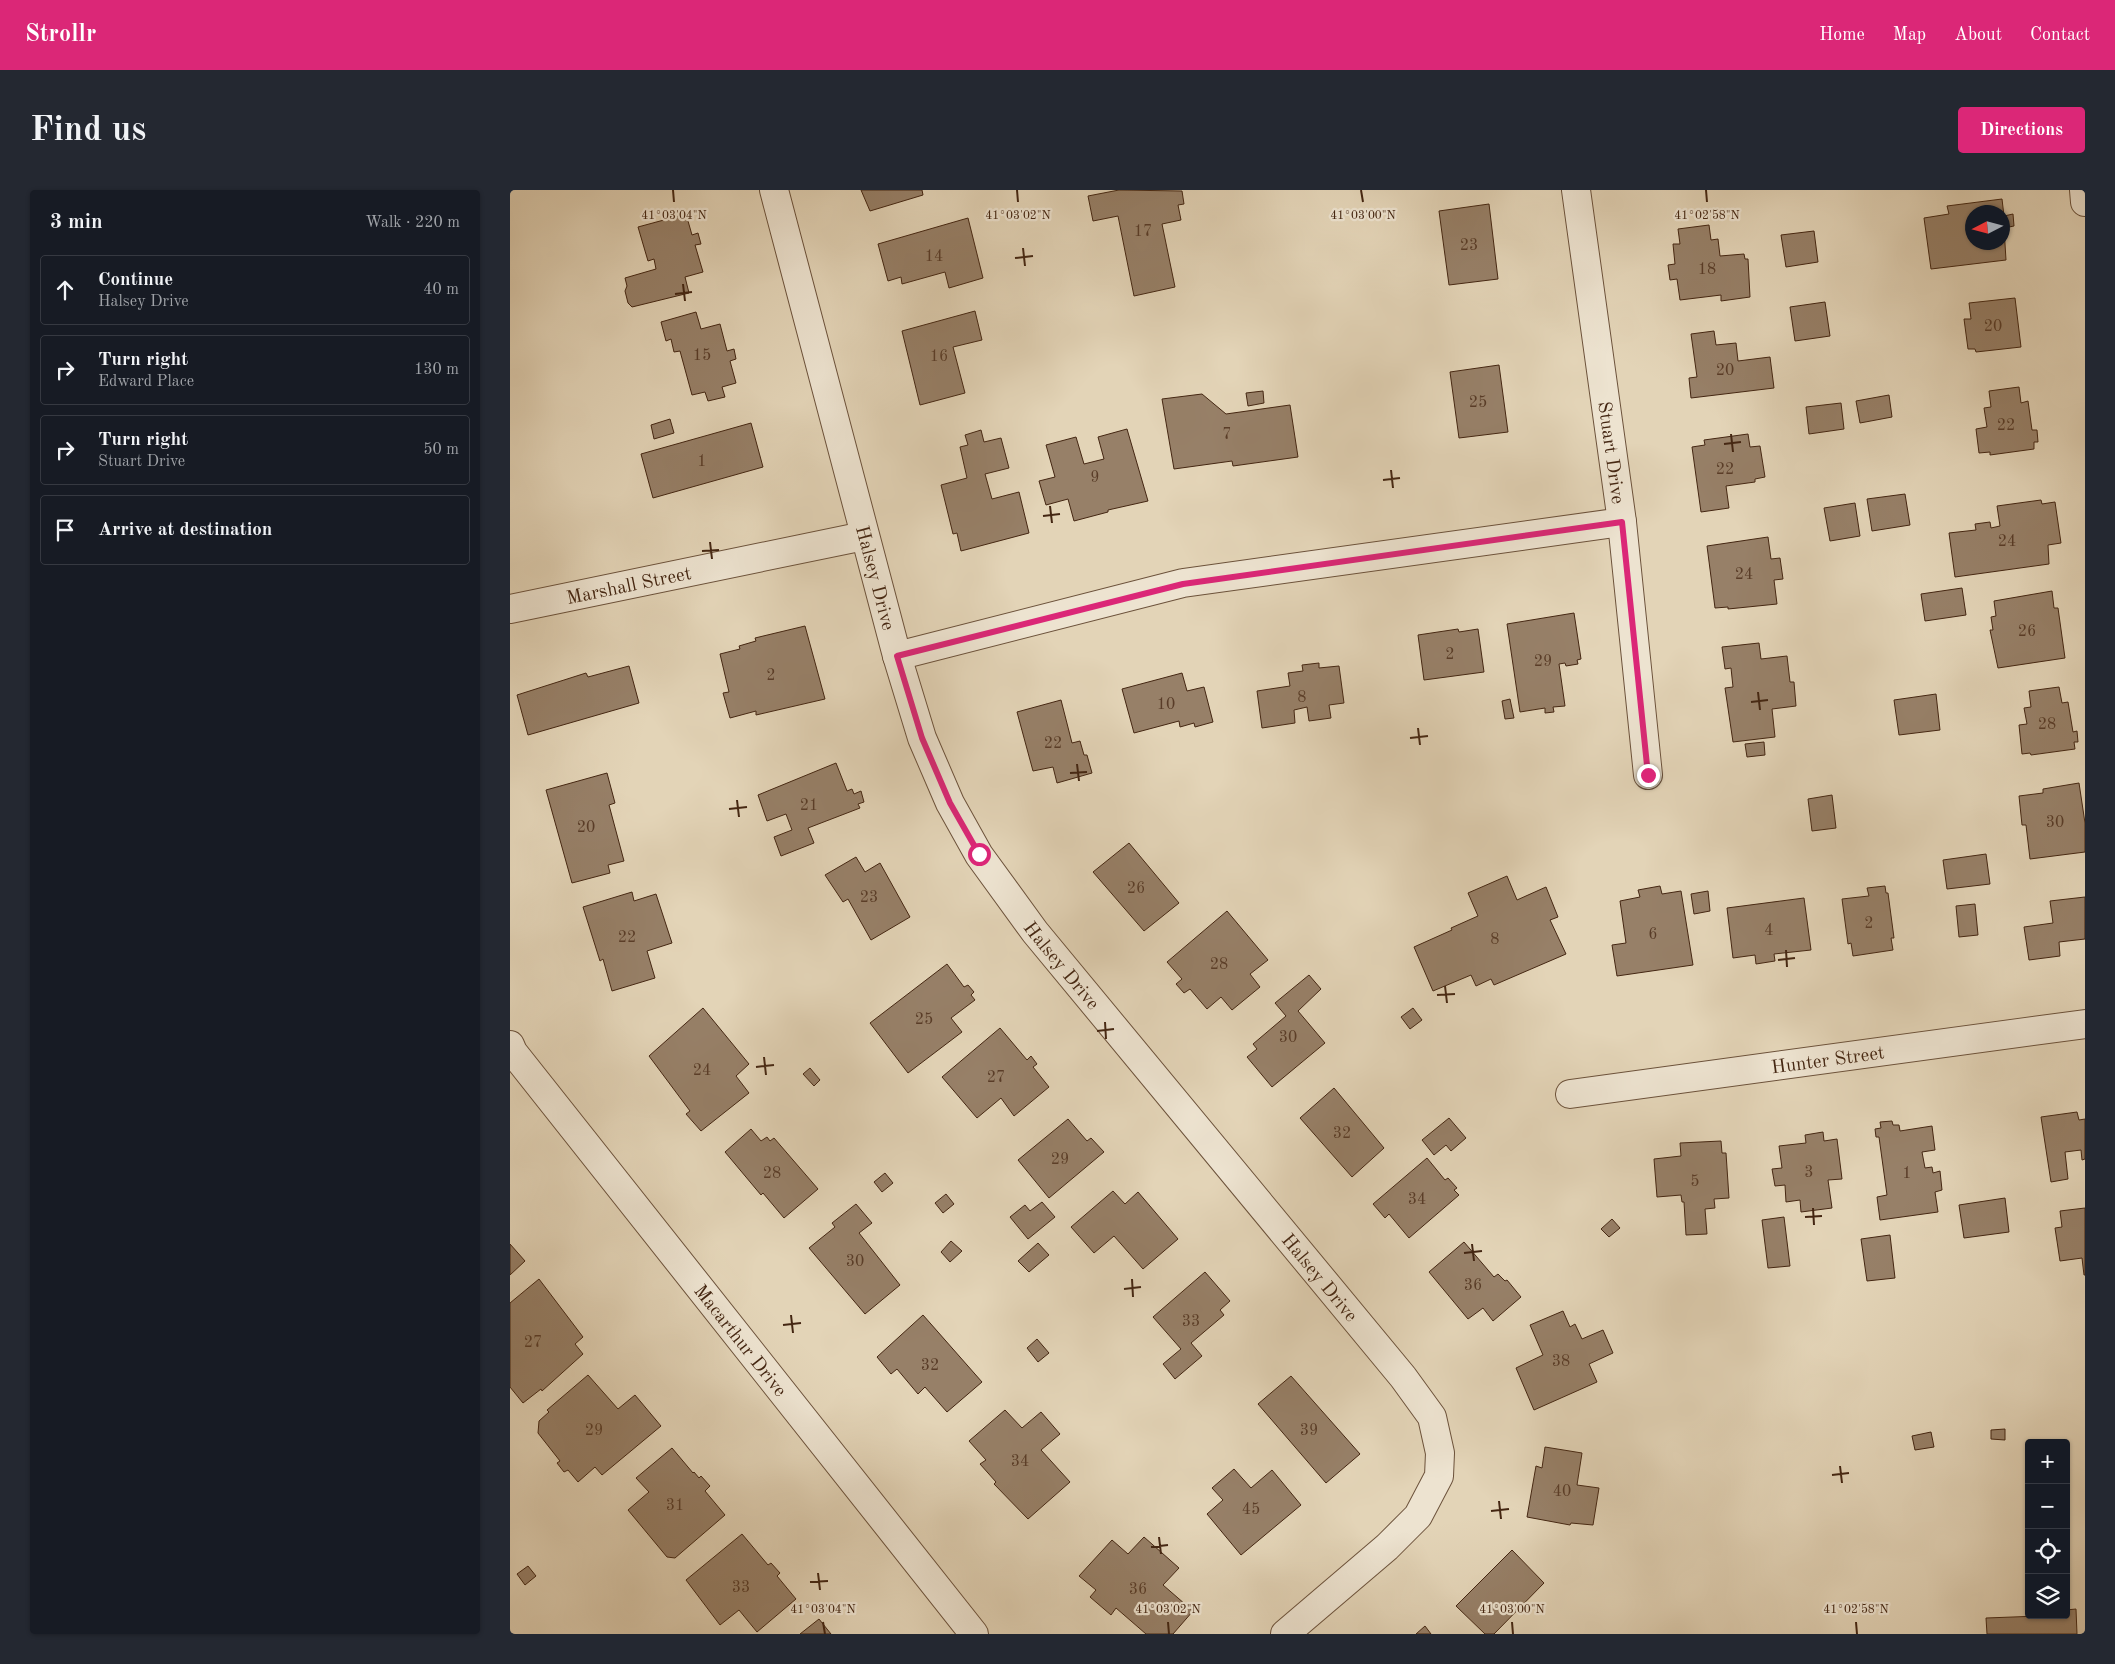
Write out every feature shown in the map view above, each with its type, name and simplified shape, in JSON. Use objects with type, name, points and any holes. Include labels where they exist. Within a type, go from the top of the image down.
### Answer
[{"type":"street","name":"Halsey Drive","points":[[774,190],[897,656],[922,738],[950,803],[979,854],[1035,932],[1402,1377],[1432,1417],[1440,1452],[1440,1476],[1418,1516],[1388,1547],[1284,1634]]},
{"type":"street","name":"Stuart Drive","points":[[1576,190],[1622,522],[1648,775]]},
{"type":"street","points":[[2084,190],[2085,202]]},
{"type":"street","points":[[897,656],[1183,584],[1622,522]]},
{"type":"street","name":"Marshall Street","points":[[510,609],[864,536]]},
{"type":"street","name":"Hunter Street","points":[[1570,1094],[2085,1024]]},
{"type":"street","name":"Macarthur Drive","points":[[510,1045],[513,1052],[974,1634]]},
{"type":"building","points":[[861,190],[922,190],[923,195],[870,211]]},
{"type":"building","points":[[1119,190],[1182,191],[1184,204],[1178,205],[1181,220],[1162,224],[1175,287],[1134,296],[1118,216],[1093,221],[1088,196]]},
{"type":"building","points":[[2002,199],[2003,205],[1965,205],[1965,250],[2005,250],[2006,260],[1931,269],[1924,218],[1949,214],[1947,206]]},
{"type":"building","points":[[1489,204],[1498,279],[1449,285],[1439,211]]},
{"type":"building","points":[[686,214],[692,235],[698,233],[701,244],[695,245],[703,272],[685,277],[689,293],[632,307],[628,303],[625,291],[627,286],[625,278],[656,269],[654,259],[648,261],[638,227]]},
{"type":"building","points":[[2013,214],[2014,226],[2010,227],[2010,215]]},
{"type":"building","points":[[968,218],[983,278],[949,288],[945,272],[902,284],[901,277],[888,281],[878,244]]},
{"type":"building","points":[[1709,225],[1711,240],[1718,239],[1720,256],[1744,254],[1745,259],[1748,259],[1750,297],[1721,301],[1721,295],[1680,300],[1677,279],[1670,280],[1668,265],[1675,264],[1673,244],[1680,244],[1678,229]]},
{"type":"building","points":[[1814,231],[1818,262],[1786,267],[1781,235]]},
{"type":"building","points":[[2015,298],[2021,347],[1976,352],[1975,349],[1968,349],[1964,319],[1971,319],[1969,303]]},
{"type":"building","points":[[1825,302],[1830,336],[1795,341],[1790,307]]},
{"type":"building","points":[[975,311],[982,340],[953,347],[965,393],[920,405],[902,331]]},
{"type":"building","points":[[696,312],[701,329],[720,324],[727,351],[734,349],[736,359],[730,361],[736,383],[722,387],[725,397],[708,401],[705,392],[692,395],[680,351],[674,352],[671,339],[666,341],[661,322]]},
{"type":"building","points":[[1714,331],[1716,345],[1736,343],[1738,361],[1770,357],[1774,388],[1691,398],[1689,378],[1697,377],[1691,334]]},
{"type":"building","points":[[1499,365],[1508,432],[1459,438],[1450,372]]},
{"type":"building","points":[[2019,387],[2021,403],[2028,401],[2032,430],[2037,430],[2038,442],[2034,442],[2034,449],[1990,455],[1990,452],[1979,453],[1976,429],[1987,427],[1984,408],[1991,407],[1989,391]]},
{"type":"building","points":[[1263,391],[1264,403],[1248,406],[1246,393]]},
{"type":"building","points":[[1202,394],[1226,414],[1290,405],[1298,457],[1233,466],[1232,461],[1174,469],[1162,399]]},
{"type":"building","points":[[1889,395],[1892,417],[1860,423],[1856,401]]},
{"type":"building","points":[[1841,403],[1844,429],[1809,434],[1806,407]]},
{"type":"building","points":[[670,419],[674,433],[654,439],[651,425]]},
{"type":"building","points":[[751,423],[763,467],[653,498],[641,454]]},
{"type":"building","points":[[1127,429],[1148,501],[1108,510],[1108,512],[1074,521],[1068,499],[1046,505],[1039,481],[1055,477],[1046,445],[1076,437],[1084,464],[1104,459],[1098,437]]},
{"type":"building","points":[[981,430],[984,442],[1001,438],[1009,468],[985,474],[992,499],[1019,492],[1029,533],[961,551],[957,533],[953,534],[941,485],[967,478],[960,447],[968,445],[965,435]]},
{"type":"building","points":[[1748,434],[1750,447],[1760,446],[1765,477],[1755,479],[1755,482],[1726,486],[1729,508],[1701,512],[1692,447],[1705,445],[1704,440]]},
{"type":"building","points":[[1905,494],[1910,525],[1872,531],[1867,499]]},
{"type":"building","points":[[2041,500],[2042,504],[2055,502],[2061,543],[2048,545],[2049,564],[1955,577],[1949,533],[1976,530],[1975,524],[1990,522],[1991,528],[2000,526],[1997,506]]},
{"type":"building","points":[[1855,503],[1860,536],[1830,541],[1824,508]]},
{"type":"building","points":[[1768,537],[1771,559],[1780,558],[1783,579],[1774,580],[1777,604],[1728,609],[1728,607],[1715,608],[1707,546]]},
{"type":"building","points":[[1962,588],[1966,615],[1925,621],[1921,594]]},
{"type":"building","points":[[2052,591],[2054,608],[2058,608],[2065,658],[1998,668],[1990,630],[1993,630],[1991,617],[1996,616],[1994,601]]},
{"type":"building","points":[[1574,613],[1581,659],[1577,660],[1578,664],[1566,666],[1565,663],[1559,664],[1565,706],[1553,707],[1554,712],[1545,713],[1545,708],[1520,712],[1507,624]]},
{"type":"building","points":[[805,626],[825,699],[756,715],[756,711],[730,718],[723,693],[729,692],[720,654],[740,649],[739,646],[756,641],[755,638]]},
{"type":"building","points":[[1458,629],[1459,632],[1478,629],[1484,672],[1424,680],[1418,635]]},
{"type":"building","points":[[1759,643],[1761,659],[1787,656],[1790,682],[1794,682],[1796,706],[1772,709],[1775,737],[1733,742],[1725,688],[1733,687],[1731,668],[1725,669],[1722,647]]},
{"type":"building","points":[[1319,663],[1319,668],[1339,666],[1344,703],[1329,705],[1331,718],[1309,721],[1307,707],[1294,710],[1295,723],[1262,728],[1257,691],[1290,686],[1288,673],[1303,671],[1302,665]]},
{"type":"building","points":[[629,666],[639,703],[528,735],[517,695],[586,673],[588,677]]},
{"type":"building","points":[[1182,673],[1187,691],[1204,687],[1213,722],[1195,727],[1194,723],[1180,727],[1179,721],[1134,733],[1122,689]]},
{"type":"building","points":[[2059,687],[2062,703],[2068,702],[2073,732],[2077,731],[2078,742],[2074,742],[2075,749],[2031,755],[2030,753],[2022,754],[2019,725],[2027,724],[2024,708],[2031,707],[2029,691]]},
{"type":"building","points":[[1936,694],[1940,730],[1899,735],[1894,700]]},
{"type":"building","points":[[1510,699],[1514,718],[1505,719],[1502,701]]},
{"type":"building","points":[[1061,700],[1072,743],[1080,741],[1084,755],[1087,755],[1092,773],[1057,783],[1053,767],[1033,771],[1017,712]]},
{"type":"building","points":[[1764,742],[1765,755],[1747,757],[1745,744]]},
{"type":"building","points":[[836,763],[847,791],[852,789],[854,794],[861,791],[864,802],[858,804],[860,808],[808,828],[814,843],[781,856],[774,837],[792,830],[786,814],[767,821],[758,795]]},
{"type":"building","points":[[607,773],[615,803],[609,805],[624,861],[608,865],[610,873],[572,883],[546,790]]},
{"type":"building","points":[[2079,783],[2085,823],[2085,852],[2030,859],[2026,825],[2022,825],[2019,796],[2043,793],[2043,789]]},
{"type":"building","points":[[1832,795],[1836,828],[1812,831],[1808,799]]},
{"type":"building","points":[[1129,843],[1179,903],[1144,931],[1093,872]]},
{"type":"building","points":[[1986,854],[1990,884],[1947,889],[1943,860]]},
{"type":"building","points":[[856,857],[865,872],[880,863],[910,917],[871,940],[848,899],[843,902],[825,875]]},
{"type":"building","points":[[1507,876],[1517,900],[1546,887],[1558,917],[1550,920],[1566,954],[1494,985],[1491,979],[1476,986],[1471,975],[1433,991],[1414,947],[1478,916],[1468,893]]},
{"type":"building","points":[[1660,886],[1662,894],[1681,891],[1693,965],[1617,976],[1612,945],[1626,943],[1620,901],[1640,897],[1638,890]]},
{"type":"building","points":[[1885,886],[1886,893],[1888,893],[1894,938],[1891,938],[1893,950],[1853,956],[1851,943],[1848,944],[1842,899],[1869,896],[1867,888]]},
{"type":"building","points":[[1708,891],[1710,911],[1694,914],[1691,894]]},
{"type":"building","points":[[632,892],[634,901],[656,894],[672,943],[647,951],[655,978],[612,991],[603,959],[600,961],[583,907]]},
{"type":"building","points":[[2085,897],[2085,939],[2059,942],[2060,956],[2029,960],[2024,927],[2053,923],[2050,901]]},
{"type":"building","points":[[1804,898],[1811,950],[1774,954],[1775,961],[1756,964],[1755,955],[1733,958],[1727,908]]},
{"type":"building","points":[[1975,904],[1978,935],[1959,937],[1956,906]]},
{"type":"building","points":[[1227,911],[1268,960],[1250,974],[1260,987],[1232,1010],[1221,997],[1207,1009],[1190,989],[1184,993],[1176,984],[1182,979],[1167,962]]},
{"type":"building","points":[[947,964],[964,987],[968,985],[974,992],[971,995],[975,1000],[951,1018],[962,1032],[908,1073],[870,1023]]},
{"type":"building","points":[[1309,975],[1321,989],[1298,1011],[1325,1043],[1272,1087],[1247,1057],[1257,1049],[1253,1044],[1286,1016],[1275,1003]]},
{"type":"building","points":[[703,1008],[749,1064],[736,1076],[749,1093],[701,1131],[686,1114],[690,1111],[649,1056]]},
{"type":"building","points":[[1413,1008],[1422,1020],[1410,1029],[1401,1017]]},
{"type":"building","points":[[1000,1028],[1027,1060],[1031,1056],[1037,1064],[1033,1067],[1049,1087],[1014,1116],[1001,1098],[977,1118],[942,1077]]},
{"type":"building","points":[[810,1068],[820,1080],[814,1086],[803,1074]]},
{"type":"building","points":[[1334,1088],[1384,1148],[1352,1177],[1300,1118]]},
{"type":"building","points":[[2077,1112],[2079,1120],[2085,1119],[2085,1159],[2082,1160],[2081,1150],[2065,1152],[2068,1179],[2051,1182],[2041,1117]]},
{"type":"building","points":[[1449,1118],[1466,1138],[1451,1151],[1446,1145],[1434,1155],[1422,1140]]},
{"type":"building","points":[[1068,1119],[1087,1141],[1091,1138],[1104,1152],[1049,1198],[1018,1160]]},
{"type":"building","points":[[1892,1121],[1893,1125],[1899,1125],[1900,1131],[1932,1126],[1935,1150],[1922,1152],[1925,1168],[1932,1167],[1933,1173],[1940,1171],[1942,1190],[1935,1192],[1938,1212],[1880,1220],[1877,1197],[1887,1195],[1879,1137],[1876,1137],[1875,1129],[1881,1128],[1880,1122]]},
{"type":"building","points":[[751,1129],[761,1141],[767,1137],[770,1141],[774,1138],[818,1189],[784,1218],[763,1193],[761,1195],[725,1152]]},
{"type":"building","points":[[1823,1132],[1824,1141],[1837,1139],[1842,1179],[1828,1180],[1832,1208],[1801,1212],[1800,1200],[1786,1202],[1785,1185],[1775,1186],[1772,1169],[1782,1168],[1779,1146],[1806,1143],[1805,1135]]},
{"type":"building","points":[[1721,1141],[1722,1153],[1726,1153],[1729,1198],[1714,1199],[1715,1208],[1705,1209],[1707,1234],[1686,1235],[1684,1202],[1682,1202],[1681,1195],[1657,1197],[1654,1159],[1681,1156],[1680,1143]]},
{"type":"building","points":[[1427,1158],[1445,1180],[1448,1178],[1457,1188],[1454,1190],[1459,1195],[1409,1238],[1389,1214],[1385,1218],[1373,1204]]},
{"type":"building","points":[[885,1173],[893,1183],[882,1192],[874,1182]]},
{"type":"building","points":[[1113,1191],[1125,1204],[1138,1192],[1178,1239],[1143,1269],[1114,1236],[1094,1253],[1071,1227]]},
{"type":"building","points":[[946,1194],[954,1204],[943,1213],[935,1203]]},
{"type":"building","points":[[2005,1198],[2009,1232],[1964,1238],[1959,1205]]},
{"type":"building","points":[[1042,1202],[1055,1217],[1028,1239],[1010,1217],[1025,1205],[1030,1211]]},
{"type":"building","points":[[856,1204],[872,1223],[859,1233],[900,1285],[865,1314],[809,1248],[835,1227],[832,1223]]},
{"type":"building","points":[[2085,1208],[2084,1275],[2082,1258],[2060,1261],[2055,1228],[2062,1227],[2060,1211]]},
{"type":"building","points":[[1784,1217],[1790,1266],[1768,1268],[1762,1220]]},
{"type":"building","points":[[1612,1219],[1620,1228],[1609,1237],[1601,1229]]},
{"type":"building","points":[[1890,1235],[1895,1278],[1867,1281],[1861,1239]]},
{"type":"building","points":[[951,1241],[962,1251],[950,1262],[941,1252]]},
{"type":"building","points":[[1464,1242],[1494,1277],[1498,1274],[1505,1281],[1507,1280],[1521,1297],[1493,1321],[1483,1308],[1468,1319],[1429,1272]]},
{"type":"building","points":[[1038,1243],[1049,1255],[1029,1272],[1018,1261]]},
{"type":"building","points":[[510,1244],[525,1261],[510,1275]]},
{"type":"building","points":[[1205,1272],[1230,1301],[1220,1310],[1224,1315],[1191,1343],[1202,1356],[1175,1379],[1163,1364],[1181,1349],[1153,1317]]},
{"type":"building","points":[[539,1279],[583,1337],[575,1344],[583,1354],[542,1391],[541,1389],[523,1403],[510,1387],[510,1303]]},
{"type":"building","points":[[1563,1311],[1570,1327],[1575,1324],[1582,1339],[1603,1330],[1613,1353],[1589,1364],[1597,1382],[1534,1410],[1516,1368],[1543,1355],[1530,1325]]},
{"type":"building","points":[[923,1315],[982,1382],[947,1412],[925,1387],[918,1394],[897,1369],[891,1374],[877,1357]]},
{"type":"building","points":[[1037,1339],[1049,1353],[1038,1362],[1027,1348]]},
{"type":"building","points":[[588,1375],[618,1409],[635,1395],[661,1426],[602,1475],[595,1467],[578,1482],[568,1470],[564,1472],[557,1463],[560,1461],[538,1433],[539,1421],[549,1412],[547,1410]]},
{"type":"building","points":[[1291,1376],[1360,1454],[1326,1483],[1258,1404]]},
{"type":"building","points":[[1005,1410],[1022,1428],[1041,1412],[1060,1434],[1041,1450],[1070,1482],[1028,1519],[994,1484],[996,1482],[980,1464],[986,1460],[969,1441]]},
{"type":"building","points":[[2005,1429],[2005,1440],[1991,1439],[1991,1430]]},
{"type":"building","points":[[1931,1432],[1934,1447],[1915,1450],[1912,1436]]},
{"type":"building","points":[[1545,1447],[1582,1453],[1577,1485],[1599,1488],[1593,1525],[1571,1523],[1570,1525],[1527,1517],[1536,1466],[1542,1468]]},
{"type":"building","points":[[672,1448],[693,1473],[699,1478],[701,1476],[710,1486],[705,1491],[725,1515],[675,1558],[667,1557],[628,1510],[649,1492],[636,1478]]},
{"type":"building","points":[[1234,1469],[1251,1488],[1272,1470],[1301,1505],[1241,1555],[1207,1514],[1223,1500],[1212,1488]]},
{"type":"building","points":[[742,1534],[768,1565],[771,1563],[780,1573],[777,1576],[796,1599],[757,1632],[739,1610],[720,1625],[686,1580]]},
{"type":"building","points":[[1144,1537],[1179,1568],[1163,1585],[1193,1611],[1173,1634],[1146,1634],[1116,1608],[1111,1615],[1090,1597],[1096,1590],[1079,1576],[1112,1540],[1128,1554]]},
{"type":"building","points":[[1512,1550],[1544,1583],[1494,1634],[1485,1634],[1456,1606]]},
{"type":"building","points":[[528,1566],[536,1576],[525,1585],[517,1574]]},
{"type":"building","points":[[2076,1609],[2077,1634],[1987,1634],[1986,1618],[2025,1617],[2025,1619],[2070,1619],[2070,1610]]},
{"type":"building","points":[[819,1619],[831,1634],[800,1634]]},
{"type":"building","points":[[1425,1626],[1431,1634],[1416,1634]]},
{"type":"route","points":[[979,854],[950,803],[922,738],[897,656],[1084,607],[1183,584],[1622,522],[1648,775]]}]
